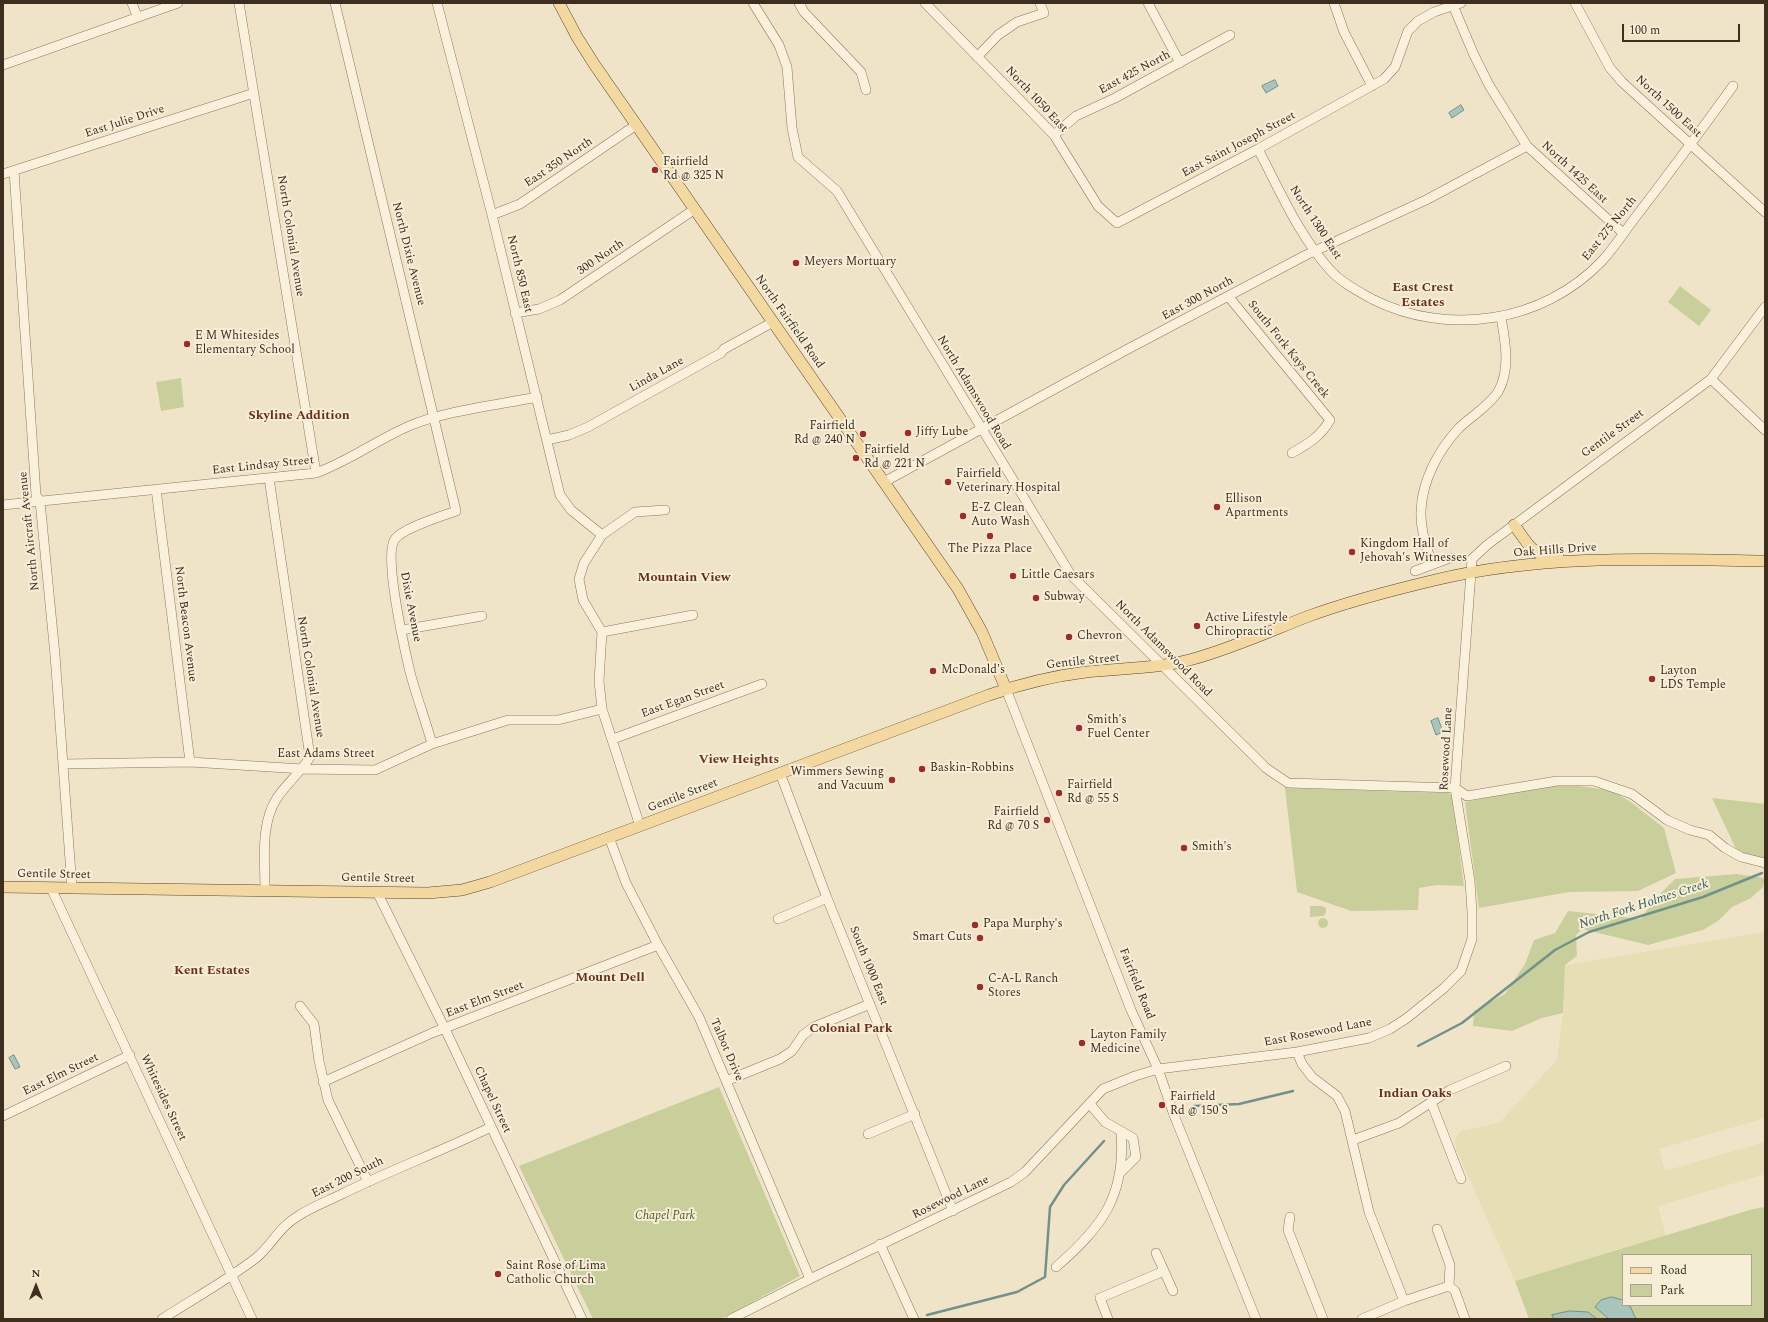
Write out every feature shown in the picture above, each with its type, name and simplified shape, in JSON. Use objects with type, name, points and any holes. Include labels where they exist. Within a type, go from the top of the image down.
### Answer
[{"type":"main road","name":"North Fairfield Road","points":[[559,3],[581,45],[958,589],[975,617],[993,658]]},
{"type":"main road","points":[[1514,524],[1533,550],[1540,555],[1548,557],[1581,556],[1608,560]]},
{"type":"main road","name":"Oak Hills Drive","points":[[1352,603],[1434,580],[1471,573],[1553,563],[1608,560],[1765,561]]},
{"type":"main road","name":"Gentile Street","points":[[3,887],[377,892],[439,892],[469,888],[640,826],[1006,689],[1059,676],[1089,672],[1163,667],[1230,647],[1310,616],[1352,603]]},
{"type":"main road","name":"Fairfield Road","points":[[993,658],[1006,689]]},
{"type":"street","points":[[132,3],[137,16]]},
{"type":"street","points":[[3,65],[137,16],[178,3]]},
{"type":"street","name":"North Colonial Avenue","points":[[239,3],[316,474]]},
{"type":"street","name":"North Dixie Avenue","points":[[335,3],[456,511]]},
{"type":"street","name":"North 850 East","points":[[437,3],[492,215],[560,495],[571,510],[602,535]]},
{"type":"street","name":"North Adamswood Road","points":[[753,3],[779,45],[787,67],[792,128],[798,157],[836,191],[1071,575],[1266,768],[1288,783],[1455,788]]},
{"type":"street","points":[[799,3],[804,12],[861,72],[866,90]]},
{"type":"street","name":"North 1050 East","points":[[925,3],[1054,135],[1098,206],[1117,223]]},
{"type":"street","points":[[978,56],[998,35],[1017,22],[1044,13],[1040,3]]},
{"type":"street","points":[[1148,3],[1180,62]]},
{"type":"street","points":[[1334,3],[1344,32],[1372,86]]},
{"type":"street","name":"North 1500 East","points":[[1575,3],[1610,68],[1622,82],[1765,212]]},
{"type":"street","name":"East Saint Joseph Street","points":[[1117,223],[1258,149],[1384,79],[1394,67],[1408,31],[1418,21],[1434,12],[1456,4]]},
{"type":"street","name":"North 1425 East","points":[[1456,4],[1489,85],[1527,146],[1623,234]]},
{"type":"street","name":"East 425 North","points":[[1054,135],[1076,116],[1116,98],[1230,34]]},
{"type":"street","name":"East 275 North","points":[[1435,320],[1474,321],[1501,317],[1523,310],[1554,297],[1580,280],[1602,261],[1691,145],[1732,86]]},
{"type":"street","name":"East Julie Drive","points":[[3,174],[254,93]]},
{"type":"street","name":"East 350 North","points":[[492,215],[520,204],[636,125]]},
{"type":"street","name":"East 300 North","points":[[884,482],[1228,296],[1315,251],[1426,200],[1527,146]]},
{"type":"street","name":"North 1300 East","points":[[1258,149],[1291,213],[1315,251],[1332,273],[1356,290],[1382,304],[1435,320]]},
{"type":"street","name":"North Aircraft Avenue","points":[[14,171],[36,495],[40,501],[63,764],[72,888]]},
{"type":"street","name":"300 North","points":[[515,313],[539,309],[560,300],[695,209]]},
{"type":"street","name":"South Fork Kays Creek","points":[[1228,296],[1330,420],[1325,429],[1311,442],[1292,452]]},
{"type":"street","name":"Gentile Street","points":[[1471,573],[1472,560],[1477,553],[1711,379],[1765,307]]},
{"type":"street","points":[[1432,565],[1424,538],[1421,511],[1425,488],[1432,466],[1444,446],[1459,429],[1484,407],[1498,391],[1507,351],[1501,317]]},
{"type":"street","name":"Linda Lane","points":[[547,440],[569,435],[588,427],[721,353],[724,349],[773,322]]},
{"type":"street","points":[[1711,379],[1765,430]]},
{"type":"street","name":"East Lindsay Street","points":[[3,505],[316,474],[333,467],[408,426],[434,418],[537,397]]},
{"type":"street","name":"North Colonial Avenue","points":[[265,891],[265,835],[269,812],[278,797],[303,769],[310,757],[269,478]]},
{"type":"street","name":"North Beacon Avenue","points":[[156,489],[190,762]]},
{"type":"street","points":[[640,826],[614,739],[602,709],[598,681],[602,632],[583,600],[579,579],[584,563],[602,535],[635,512],[665,510]]},
{"type":"street","name":"Dixie Avenue","points":[[432,744],[409,668],[390,568],[391,549],[394,539],[406,531],[456,511]]},
{"type":"street","points":[[1415,571],[1450,558]]},
{"type":"street","name":"Rosewood Lane","points":[[1461,971],[1472,939],[1472,912],[1470,881],[1455,788],[1471,573]]},
{"type":"street","points":[[602,632],[693,615]]},
{"type":"street","points":[[402,630],[482,616]]},
{"type":"street","name":"East Egan Street","points":[[614,739],[762,684]]},
{"type":"street","name":"Fairfield Road","points":[[1006,689],[1131,1010],[1158,1069],[1174,1115],[1256,1319]]},
{"type":"street","name":"East Adams Street","points":[[63,764],[190,762],[303,769],[375,770],[432,744],[508,720],[558,720],[602,709]]},
{"type":"street","name":"South 1000 East","points":[[780,773],[827,898],[953,1211]]},
{"type":"street","points":[[1455,788],[1467,796],[1557,781],[1594,781],[1632,794],[1666,820],[1690,830],[1709,835],[1725,848],[1741,857],[1765,862]]},
{"type":"street","name":"Talbot Drive","points":[[609,837],[626,883],[658,945],[699,1017],[810,1279]]},
{"type":"street","name":"Whitesides Street","points":[[51,888],[252,1319]]},
{"type":"street","name":"Chapel Street","points":[[377,892],[445,1028],[582,1319]]},
{"type":"street","points":[[778,919],[827,898]]},
{"type":"street","name":"East Elm Street","points":[[323,1082],[445,1028],[658,945]]},
{"type":"street","name":"East Rosewood Lane","points":[[1158,1069],[1297,1052],[1369,1038],[1390,1029],[1420,1008],[1461,971]]},
{"type":"street","points":[[726,1081],[780,1059],[792,1051],[803,1035],[814,1027],[870,1004]]},
{"type":"street","points":[[300,1006],[314,1024],[323,1082],[328,1100],[368,1182]]},
{"type":"street","points":[[1297,1052],[1302,1064],[1312,1078],[1338,1096],[1345,1111],[1370,1212],[1404,1301]]},
{"type":"street","name":"East Elm Street","points":[[3,1116],[130,1056]]},
{"type":"street","points":[[1353,1140],[1399,1123],[1450,1090],[1506,1066]]},
{"type":"street","name":"Rosewood Lane","points":[[731,1319],[880,1244],[953,1211],[1011,1182],[1025,1172],[1103,1089],[1135,1076],[1158,1069]]},
{"type":"street","points":[[1431,1102],[1461,1179]]},
{"type":"street","points":[[1090,1104],[1105,1122],[1120,1132],[1133,1138],[1136,1157],[1119,1174]]},
{"type":"street","points":[[868,1134],[915,1114]]},
{"type":"street","name":"East 200 South","points":[[162,1319],[232,1275],[257,1257],[284,1225],[300,1215],[427,1154],[450,1147],[491,1126]]},
{"type":"street","points":[[1056,1267],[1080,1246],[1095,1229],[1113,1200],[1123,1155],[1120,1132]]},
{"type":"street","points":[[1290,1217],[1288,1230],[1323,1319]]},
{"type":"street","points":[[1437,1229],[1450,1265],[1449,1286]]},
{"type":"street","points":[[880,1244],[914,1319]]},
{"type":"street","points":[[1156,1253],[1173,1290]]},
{"type":"street","points":[[1108,1319],[1100,1298],[1164,1271]]},
{"type":"street","points":[[1362,1319],[1404,1301],[1449,1286]]},
{"type":"street","points":[[1449,1286],[1455,1291],[1465,1319]]},
{"type":"shaded area","points":[[1765,932],[1765,1118],[1659,1149],[1665,1171],[1765,1142],[1765,1174],[1658,1206],[1666,1236],[1515,1281],[1456,1149],[1455,1140],[1461,1131],[1499,1123],[1557,1060],[1563,1013],[1565,965]]},
{"type":"green space","points":[[1680,286],[1711,310],[1699,326],[1668,302]]},
{"type":"green space","points":[[181,378],[184,407],[161,411],[156,382]]},
{"type":"green space","points":[[1573,785],[1613,791],[1632,803],[1664,828],[1676,873],[1638,891],[1569,892],[1479,908],[1465,802],[1544,786]]},
{"type":"green space","points":[[1285,788],[1448,793],[1452,795],[1464,886],[1437,885],[1419,888],[1418,910],[1351,911],[1297,892]]},
{"type":"green space","points":[[1712,798],[1765,804],[1765,860],[1742,853],[1736,849]]},
{"type":"green space","points":[[1736,874],[1765,878],[1763,887],[1751,898],[1732,907],[1718,921],[1703,930],[1648,945],[1582,929],[1576,935],[1577,956],[1565,965],[1563,1013],[1542,1018],[1512,1031],[1473,1026],[1474,1011],[1505,994],[1525,964],[1534,940],[1555,933],[1568,911],[1641,919],[1654,900],[1675,879]]},
{"type":"green space","points":[[1310,906],[1322,906],[1326,908],[1326,913],[1323,916],[1310,917]]},
{"type":"green space","points":[[1321,918],[1325,918],[1327,919],[1327,927],[1321,928],[1318,925],[1318,921]]},
{"type":"green space","name":"Chapel Park","points":[[719,1087],[800,1276],[721,1319],[593,1319],[519,1166]]},
{"type":"green space","points":[[1765,1207],[1765,1318],[1529,1319],[1515,1281],[1753,1209]]},
{"type":"water","points":[[1275,80],[1278,86],[1266,93],[1262,86]]},
{"type":"water","points":[[1461,105],[1464,110],[1452,118],[1449,113]]},
{"type":"water","points":[[1438,718],[1443,732],[1436,735],[1431,721]]},
{"type":"water","points":[[14,1055],[20,1067],[15,1069],[9,1058]]},
{"type":"water","points":[[1612,1297],[1622,1300],[1622,1306],[1630,1306],[1636,1319],[1609,1319],[1595,1307],[1601,1300]]},
{"type":"water","points":[[1570,1311],[1588,1312],[1597,1319],[1554,1319],[1552,1315]]},
{"type":"waterway","name":"North Fork Holmes Creek","points":[[1418,1046],[1462,1023],[1555,950],[1589,932],[1703,897],[1762,873]]},
{"type":"waterway","name":"North Fork Holmes Creek","points":[[1194,1106],[1239,1104],[1293,1091]]},
{"type":"waterway","name":"North Fork Holmes Creek","points":[[927,1315],[1017,1292],[1045,1277],[1050,1207],[1064,1185],[1104,1141]]},
{"type":"place","name":"Fairfield Rd @ 325 N","points":[[655,170]]},
{"type":"place","name":"Meyers Mortuary","points":[[796,263]]},
{"type":"place","name":"E M Whitesides Elementary School","points":[[187,344]]},
{"type":"place","name":"Jiffy Lube","points":[[908,433]]},
{"type":"place","name":"Fairfield Rd @ 240 N","points":[[863,434]]},
{"type":"place","name":"Fairfield Rd @ 221 N","points":[[856,458]]},
{"type":"place","name":"Fairfield Veterinary Hospital","points":[[948,482]]},
{"type":"place","name":"Ellison Apartments","points":[[1217,507]]},
{"type":"place","name":"E-Z Clean Auto Wash","points":[[963,516]]},
{"type":"place","name":"The Pizza Place","points":[[990,536]]},
{"type":"place","name":"Kingdom Hall of Jehovah's Witnesses","points":[[1352,552]]},
{"type":"place","name":"Little Caesars","points":[[1013,576]]},
{"type":"place","name":"Subway","points":[[1036,598]]},
{"type":"place","name":"Active Lifestyle Chiropractic","points":[[1197,626]]},
{"type":"place","name":"Chevron","points":[[1069,637]]},
{"type":"place","name":"McDonald's","points":[[933,671]]},
{"type":"place","name":"Layton LDS Temple","points":[[1652,679]]},
{"type":"place","name":"Smith's Fuel Center","points":[[1079,728]]},
{"type":"place","name":"Baskin-Robbins","points":[[922,769]]},
{"type":"place","name":"Wimmers Sewing and Vacuum","points":[[892,780]]},
{"type":"place","name":"Fairfield Rd @ 55 S","points":[[1059,793]]},
{"type":"place","name":"Fairfield Rd @ 70 S","points":[[1047,820]]},
{"type":"place","name":"Smith's","points":[[1184,848]]},
{"type":"place","name":"Papa Murphy's","points":[[975,925]]},
{"type":"place","name":"Smart Cuts","points":[[980,938]]},
{"type":"place","name":"C-A-L Ranch Stores","points":[[980,987]]},
{"type":"place","name":"Layton Family Medicine","points":[[1082,1043]]},
{"type":"place","name":"Fairfield Rd @ 150 S","points":[[1162,1105]]},
{"type":"place","name":"Saint Rose of Lima Catholic Church","points":[[498,1274]]},
{"type":"district","name":"East Crest Estates","points":[[1423,296]]},
{"type":"district","name":"Skyline Addition","points":[[299,416]]},
{"type":"district","name":"Mountain View","points":[[684,578]]},
{"type":"district","name":"View Heights","points":[[739,760]]},
{"type":"district","name":"Kent Estates","points":[[212,971]]},
{"type":"district","name":"Mount Dell","points":[[610,978]]},
{"type":"district","name":"Colonial Park","points":[[851,1029]]},
{"type":"district","name":"Indian Oaks","points":[[1415,1094]]}]
